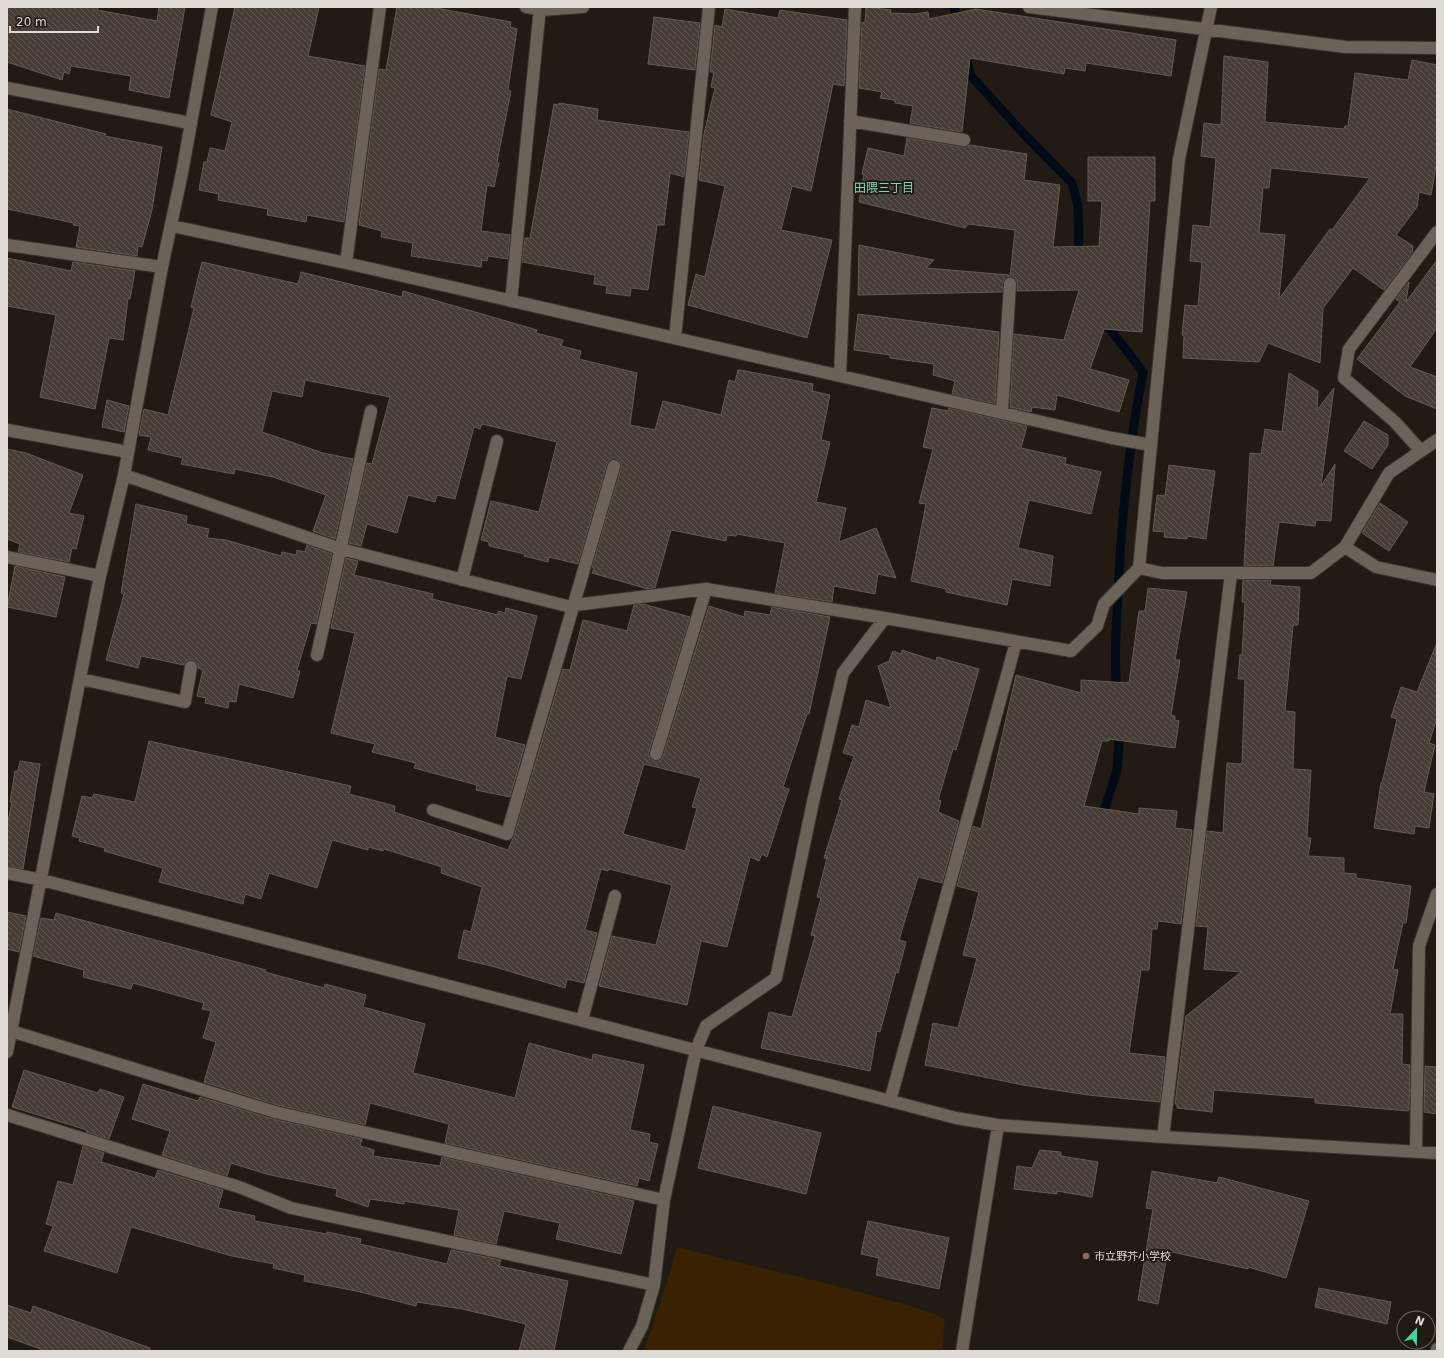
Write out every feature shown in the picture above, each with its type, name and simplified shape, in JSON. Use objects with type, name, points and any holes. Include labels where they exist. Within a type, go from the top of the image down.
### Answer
[{"type":"street","points":[[7,1052],[42,880],[100,576],[124,475],[212,7]]},
{"type":"street","points":[[346,263],[380,7]]},
{"type":"street","points":[[526,7],[583,7]]},
{"type":"street","points":[[674,338],[709,7]]},
{"type":"street","points":[[840,376],[855,7]]},
{"type":"street","points":[[1029,7],[1346,47],[1437,48]]},
{"type":"street","points":[[124,475],[341,549],[567,606],[706,589],[885,618],[1071,651],[1097,626],[1104,604],[1139,568],[1146,445],[1179,159],[1211,7]]},
{"type":"street","points":[[511,301],[540,8]]},
{"type":"street","points":[[7,88],[190,123]]},
{"type":"street","points":[[850,121],[964,140]]},
{"type":"street","points":[[172,226],[346,263],[1146,445]]},
{"type":"street","points":[[1422,451],[1395,422],[1344,378],[1349,349],[1437,232]]},
{"type":"street","points":[[7,245],[162,267]]},
{"type":"street","points":[[1002,412],[1010,284]]},
{"type":"street","points":[[317,655],[371,411]]},
{"type":"street","points":[[7,430],[128,452]]},
{"type":"street","points":[[1139,568],[1162,573],[1311,573],[1345,547],[1389,473],[1437,440]]},
{"type":"street","points":[[462,580],[497,441]]},
{"type":"street","points":[[433,810],[507,834],[614,466]]},
{"type":"street","points":[[1345,547],[1376,566],[1437,580]]},
{"type":"street","points":[[7,557],[100,576]]},
{"type":"street","points":[[1163,1137],[1231,573]]},
{"type":"street","points":[[656,754],[706,589]]},
{"type":"street","points":[[629,1351],[642,1326],[654,1285],[664,1200],[696,1050],[706,1026],[776,978],[813,802],[843,673],[885,618]]},
{"type":"street","points":[[890,1101],[1016,642]]},
{"type":"street","points":[[81,680],[185,702],[191,667]]},
{"type":"street","points":[[7,873],[42,880],[956,1118],[998,1125],[1163,1137],[1437,1153]]},
{"type":"street","points":[[582,1020],[615,896]]},
{"type":"street","points":[[1416,1151],[1419,946],[1437,896]]},
{"type":"street","points":[[11,1031],[275,1112],[664,1200]]},
{"type":"street","points":[[7,1115],[239,1187],[291,1208],[654,1285]]},
{"type":"street","points":[[962,1351],[998,1125]]},
{"type":"shaded area","points":[[677,1247],[846,1288],[936,1315],[945,1319],[942,1351],[644,1351]]},
{"type":"building","points":[[7,7],[98,7],[97,10],[157,21],[159,7],[185,7],[169,98],[129,90],[131,76],[71,66],[69,74],[64,72],[62,80],[7,62]]},
{"type":"building","points":[[235,7],[319,7],[308,56],[365,66],[344,222],[307,215],[306,222],[267,215],[268,209],[218,200],[219,194],[199,190],[204,162],[207,162],[210,148],[225,151],[232,122],[211,115]]},
{"type":"building","points":[[397,7],[431,7],[511,22],[510,27],[517,29],[508,90],[511,91],[497,162],[499,163],[494,187],[487,185],[481,231],[510,235],[508,259],[488,256],[487,261],[482,260],[481,267],[411,256],[413,243],[381,237],[382,231],[359,225],[379,69],[386,70]]},
{"type":"building","points":[[866,7],[891,10],[890,13],[915,14],[928,12],[929,19],[976,9],[1176,40],[1171,76],[1086,63],[1085,71],[1065,68],[1064,74],[970,58],[962,132],[910,123],[913,106],[895,103],[895,100],[880,98],[882,92],[859,88],[862,22],[865,23]]},
{"type":"building","points":[[725,9],[778,18],[780,10],[847,20],[844,86],[833,84],[811,191],[792,186],[781,230],[832,240],[807,338],[688,305],[696,274],[705,277],[725,186],[699,180],[704,134],[715,88],[711,87],[714,72],[710,72],[715,25],[722,27]]},
{"type":"building","points":[[654,17],[700,23],[695,70],[648,64]]},
{"type":"building","points":[[1224,56],[1268,62],[1265,122],[1344,129],[1345,126],[1348,126],[1355,73],[1408,80],[1412,60],[1437,65],[1437,161],[1431,195],[1419,192],[1417,207],[1396,235],[1413,246],[1412,253],[1384,290],[1353,268],[1323,308],[1320,363],[1268,343],[1259,362],[1183,358],[1184,336],[1182,335],[1185,305],[1198,306],[1202,262],[1190,261],[1193,225],[1210,227],[1216,158],[1201,156],[1204,123],[1221,125]],"holes":[[[1271,168],[1370,178],[1332,230],[1330,229],[1279,299],[1285,235],[1259,233],[1263,188],[1269,188]]]},
{"type":"building","points":[[559,103],[598,109],[597,120],[689,132],[684,177],[670,173],[664,225],[657,225],[648,290],[631,288],[630,296],[606,293],[607,286],[594,284],[595,275],[522,262],[525,238],[530,238],[554,104],[559,105]]},
{"type":"building","points":[[7,109],[106,134],[105,136],[162,147],[152,210],[142,247],[138,246],[137,256],[76,247],[80,226],[73,225],[74,223],[7,209]]},
{"type":"building","points":[[907,138],[963,147],[970,145],[1027,154],[1024,180],[1060,185],[1053,247],[1099,246],[1102,201],[1088,201],[1088,157],[1155,157],[1155,201],[1150,201],[1142,332],[1104,329],[1090,369],[1129,380],[1119,412],[1057,395],[1055,410],[1032,407],[1031,412],[1010,407],[1014,334],[1064,340],[1079,290],[1017,291],[1017,281],[1010,277],[1015,230],[968,224],[965,228],[859,202],[864,174],[862,174],[868,148],[904,156]]},
{"type":"building","points":[[859,245],[934,260],[926,268],[1009,275],[1009,277],[1004,280],[1002,292],[858,295]]},
{"type":"building","points":[[7,258],[71,271],[73,262],[135,271],[130,299],[128,298],[123,340],[109,338],[95,409],[40,397],[56,315],[7,306]]},
{"type":"building","points":[[1437,260],[1437,328],[1410,367],[1437,377],[1437,409],[1405,396],[1357,359],[1400,302],[1396,299],[1409,282],[1406,302]]},
{"type":"building","points":[[202,262],[298,284],[301,272],[402,297],[403,291],[537,330],[536,333],[563,340],[561,346],[581,351],[579,359],[637,373],[630,425],[655,430],[663,401],[721,415],[729,380],[735,382],[738,370],[813,384],[812,391],[830,395],[821,440],[830,442],[816,502],[846,508],[839,542],[876,528],[896,578],[878,574],[875,594],[834,586],[832,602],[775,593],[785,543],[737,534],[736,536],[727,535],[726,541],[671,530],[655,588],[648,589],[592,573],[594,568],[592,567],[621,468],[620,461],[616,459],[609,460],[607,464],[578,564],[549,557],[548,562],[524,556],[525,554],[489,546],[489,542],[481,540],[491,501],[539,512],[557,442],[482,424],[480,429],[474,427],[455,499],[437,495],[435,502],[408,495],[397,533],[367,524],[361,546],[349,543],[367,463],[372,464],[390,397],[305,380],[302,397],[272,391],[262,432],[323,453],[353,459],[335,539],[313,531],[326,495],[273,477],[235,469],[234,474],[181,464],[183,458],[148,450],[151,437],[139,435],[144,409],[168,415],[194,308],[191,307]]},
{"type":"building","points":[[858,314],[999,332],[995,404],[952,394],[955,381],[933,375],[934,364],[890,358],[890,355],[854,350]]},
{"type":"building","points":[[1289,373],[1318,391],[1317,410],[1334,388],[1321,486],[1335,464],[1331,521],[1316,520],[1315,526],[1279,522],[1273,566],[1244,566],[1250,453],[1261,454],[1265,429],[1282,432]]},
{"type":"building","points":[[107,400],[129,406],[124,432],[102,427]]},
{"type":"building","points":[[932,408],[948,411],[949,408],[1027,426],[1021,448],[1066,458],[1065,464],[1101,472],[1091,514],[1029,500],[1018,548],[1053,556],[1050,586],[1012,579],[1007,605],[946,592],[946,589],[911,581],[926,504],[919,503],[933,449],[923,447]]},
{"type":"building","points":[[1364,421],[1388,435],[1388,445],[1372,469],[1344,451]]},
{"type":"building","points":[[7,449],[26,453],[83,475],[69,513],[84,516],[76,549],[72,548],[69,562],[18,552],[20,544],[7,539]]},
{"type":"building","points":[[1169,465],[1215,471],[1206,539],[1187,536],[1187,539],[1164,537],[1165,532],[1153,531],[1157,495],[1165,496]]},
{"type":"building","points":[[1380,503],[1408,522],[1389,551],[1362,533]]},
{"type":"building","points":[[136,504],[187,516],[186,524],[209,529],[207,538],[226,540],[281,556],[282,552],[296,555],[297,550],[305,552],[307,545],[332,554],[316,624],[311,623],[297,670],[300,671],[293,698],[239,684],[236,702],[229,701],[228,708],[205,703],[206,698],[197,696],[203,670],[198,668],[198,664],[193,660],[188,660],[184,665],[141,656],[138,668],[106,660],[124,594],[121,593]]},
{"type":"building","points":[[346,558],[358,561],[354,575],[433,594],[432,599],[498,615],[498,611],[505,613],[506,608],[537,616],[521,679],[507,676],[495,737],[525,745],[510,797],[476,790],[477,785],[414,768],[416,763],[372,752],[375,744],[331,733],[355,633],[331,628]]},
{"type":"building","points":[[15,566],[65,577],[56,617],[7,607]]},
{"type":"building","points":[[1243,580],[1271,580],[1270,585],[1300,587],[1298,625],[1293,625],[1285,711],[1295,712],[1293,769],[1311,770],[1307,838],[1311,838],[1308,856],[1344,858],[1344,873],[1356,874],[1356,878],[1411,886],[1406,923],[1403,923],[1393,969],[1398,970],[1390,1014],[1403,1014],[1402,1064],[1410,1065],[1409,1111],[1315,1103],[1315,1098],[1214,1090],[1212,1112],[1177,1108],[1177,1104],[1175,1104],[1186,1016],[1241,972],[1204,969],[1208,927],[1196,926],[1207,831],[1223,833],[1227,763],[1242,764],[1245,679],[1238,679],[1240,655],[1242,655],[1245,602],[1242,602]]},
{"type":"building","points":[[1148,588],[1187,592],[1175,660],[1180,660],[1171,715],[1175,716],[1175,720],[1179,721],[1175,748],[1109,739],[1109,741],[1102,741],[1084,806],[1139,814],[1139,808],[1177,811],[1175,828],[1192,830],[1181,924],[1158,921],[1157,929],[1152,929],[1149,970],[1141,970],[1129,1053],[1165,1057],[1160,1102],[1088,1095],[1023,1085],[925,1065],[933,1023],[958,1028],[977,958],[963,955],[979,892],[957,886],[973,826],[981,829],[1016,675],[1081,693],[1081,680],[1129,683],[1139,611],[1145,611]]},
{"type":"building","points":[[643,604],[690,617],[649,752],[650,759],[654,761],[661,760],[663,756],[709,606],[744,617],[745,611],[770,615],[772,607],[830,617],[809,714],[807,714],[783,787],[789,789],[767,857],[762,854],[759,861],[750,857],[727,947],[701,941],[687,1005],[599,986],[612,936],[656,945],[672,885],[609,869],[608,871],[601,869],[585,930],[597,933],[584,983],[567,979],[565,988],[495,967],[458,958],[464,930],[471,932],[482,887],[441,873],[442,867],[384,849],[383,851],[368,847],[368,850],[332,840],[317,888],[269,873],[261,899],[245,894],[243,904],[159,882],[163,868],[104,851],[105,848],[79,841],[80,838],[72,836],[82,796],[92,798],[94,794],[135,802],[149,741],[351,786],[349,794],[395,806],[394,812],[508,850],[514,836],[563,669],[570,670],[583,620],[627,631],[634,605]],"holes":[[[644,764],[701,778],[692,807],[697,808],[685,851],[623,834]]]},
{"type":"building","points":[[1436,645],[1437,718],[1429,743],[1435,745],[1424,792],[1434,794],[1429,828],[1415,826],[1414,834],[1374,828],[1381,783],[1397,719],[1391,717],[1401,687],[1417,692]]},
{"type":"building","points":[[902,650],[936,661],[937,657],[979,669],[956,750],[953,749],[938,800],[941,801],[938,812],[959,821],[942,883],[918,877],[899,940],[906,942],[898,973],[896,972],[880,1032],[877,1031],[870,1071],[761,1048],[769,1012],[792,1017],[815,936],[811,935],[821,898],[817,897],[827,858],[824,858],[842,800],[839,799],[854,756],[843,753],[852,725],[859,727],[866,700],[891,708],[878,666],[889,661],[893,651],[901,654]]},
{"type":"building","points":[[20,761],[40,764],[23,869],[7,866],[7,826],[12,802],[10,802],[15,771],[18,771]]},
{"type":"building","points":[[7,912],[26,916],[19,952],[7,949]]},
{"type":"building","points":[[56,913],[266,970],[265,972],[324,988],[325,984],[366,995],[363,1007],[425,1024],[413,1073],[515,1098],[529,1043],[592,1060],[593,1054],[644,1065],[630,1130],[650,1134],[649,1142],[658,1144],[649,1181],[639,1178],[637,1186],[445,1143],[449,1124],[370,1103],[365,1125],[277,1105],[204,1082],[216,1042],[203,1038],[211,1011],[202,1009],[204,1003],[133,983],[131,989],[83,977],[84,970],[33,956],[41,918],[54,920]]},
{"type":"building","points":[[1425,1066],[1437,1067],[1437,1114],[1424,1112]]},
{"type":"building","points":[[24,1070],[98,1093],[100,1089],[124,1097],[109,1139],[86,1132],[87,1130],[12,1107]]},
{"type":"building","points":[[143,1084],[198,1101],[200,1097],[273,1119],[362,1139],[360,1146],[374,1150],[373,1156],[440,1166],[442,1157],[634,1201],[621,1254],[556,1239],[560,1223],[504,1211],[496,1244],[454,1235],[459,1210],[404,1201],[404,1204],[370,1199],[368,1207],[336,1196],[337,1189],[266,1174],[231,1163],[227,1176],[162,1155],[170,1131],[132,1119]]},
{"type":"building","points":[[713,1106],[821,1133],[806,1194],[698,1168]]},
{"type":"building","points":[[83,1146],[104,1153],[101,1162],[155,1178],[158,1170],[223,1190],[218,1208],[255,1216],[254,1221],[327,1234],[327,1232],[361,1239],[360,1244],[447,1264],[451,1250],[501,1260],[499,1266],[568,1281],[554,1351],[519,1351],[526,1324],[462,1309],[417,1302],[416,1306],[356,1291],[304,1281],[305,1275],[273,1268],[274,1264],[232,1256],[131,1227],[117,1273],[44,1251],[53,1226],[46,1224],[58,1181],[73,1185]]},
{"type":"building","points":[[1040,1150],[1061,1152],[1061,1156],[1098,1162],[1092,1197],[1057,1191],[1057,1194],[1014,1189],[1017,1166],[1032,1168]]},
{"type":"building","points":[[1152,1171],[1217,1183],[1219,1177],[1309,1201],[1286,1278],[1248,1267],[1248,1269],[1168,1251],[1158,1304],[1138,1300],[1153,1209],[1146,1208]]},
{"type":"building","points":[[868,1221],[949,1238],[939,1289],[876,1275],[879,1258],[861,1254]]},
{"type":"building","points":[[1319,1288],[1391,1302],[1387,1324],[1315,1307]]},
{"type":"building","points":[[7,1305],[31,1313],[33,1306],[150,1348],[150,1351],[46,1351],[7,1337]]},
{"type":"waterway","points":[[954,7],[958,24]]},
{"type":"waterway","points":[[966,56],[971,76],[1022,132],[1072,183],[1078,206],[1079,259]]},
{"type":"waterway","points":[[1103,320],[1143,372],[1126,483],[1121,538],[1116,644],[1117,694]]},
{"type":"waterway","points":[[1101,820],[1117,770],[1120,729]]},
{"type":"place","name":"市立野芥小学校","points":[[1086,1256]]},
{"type":"district","name":"田隈三丁目","points":[[884,188]]}]
